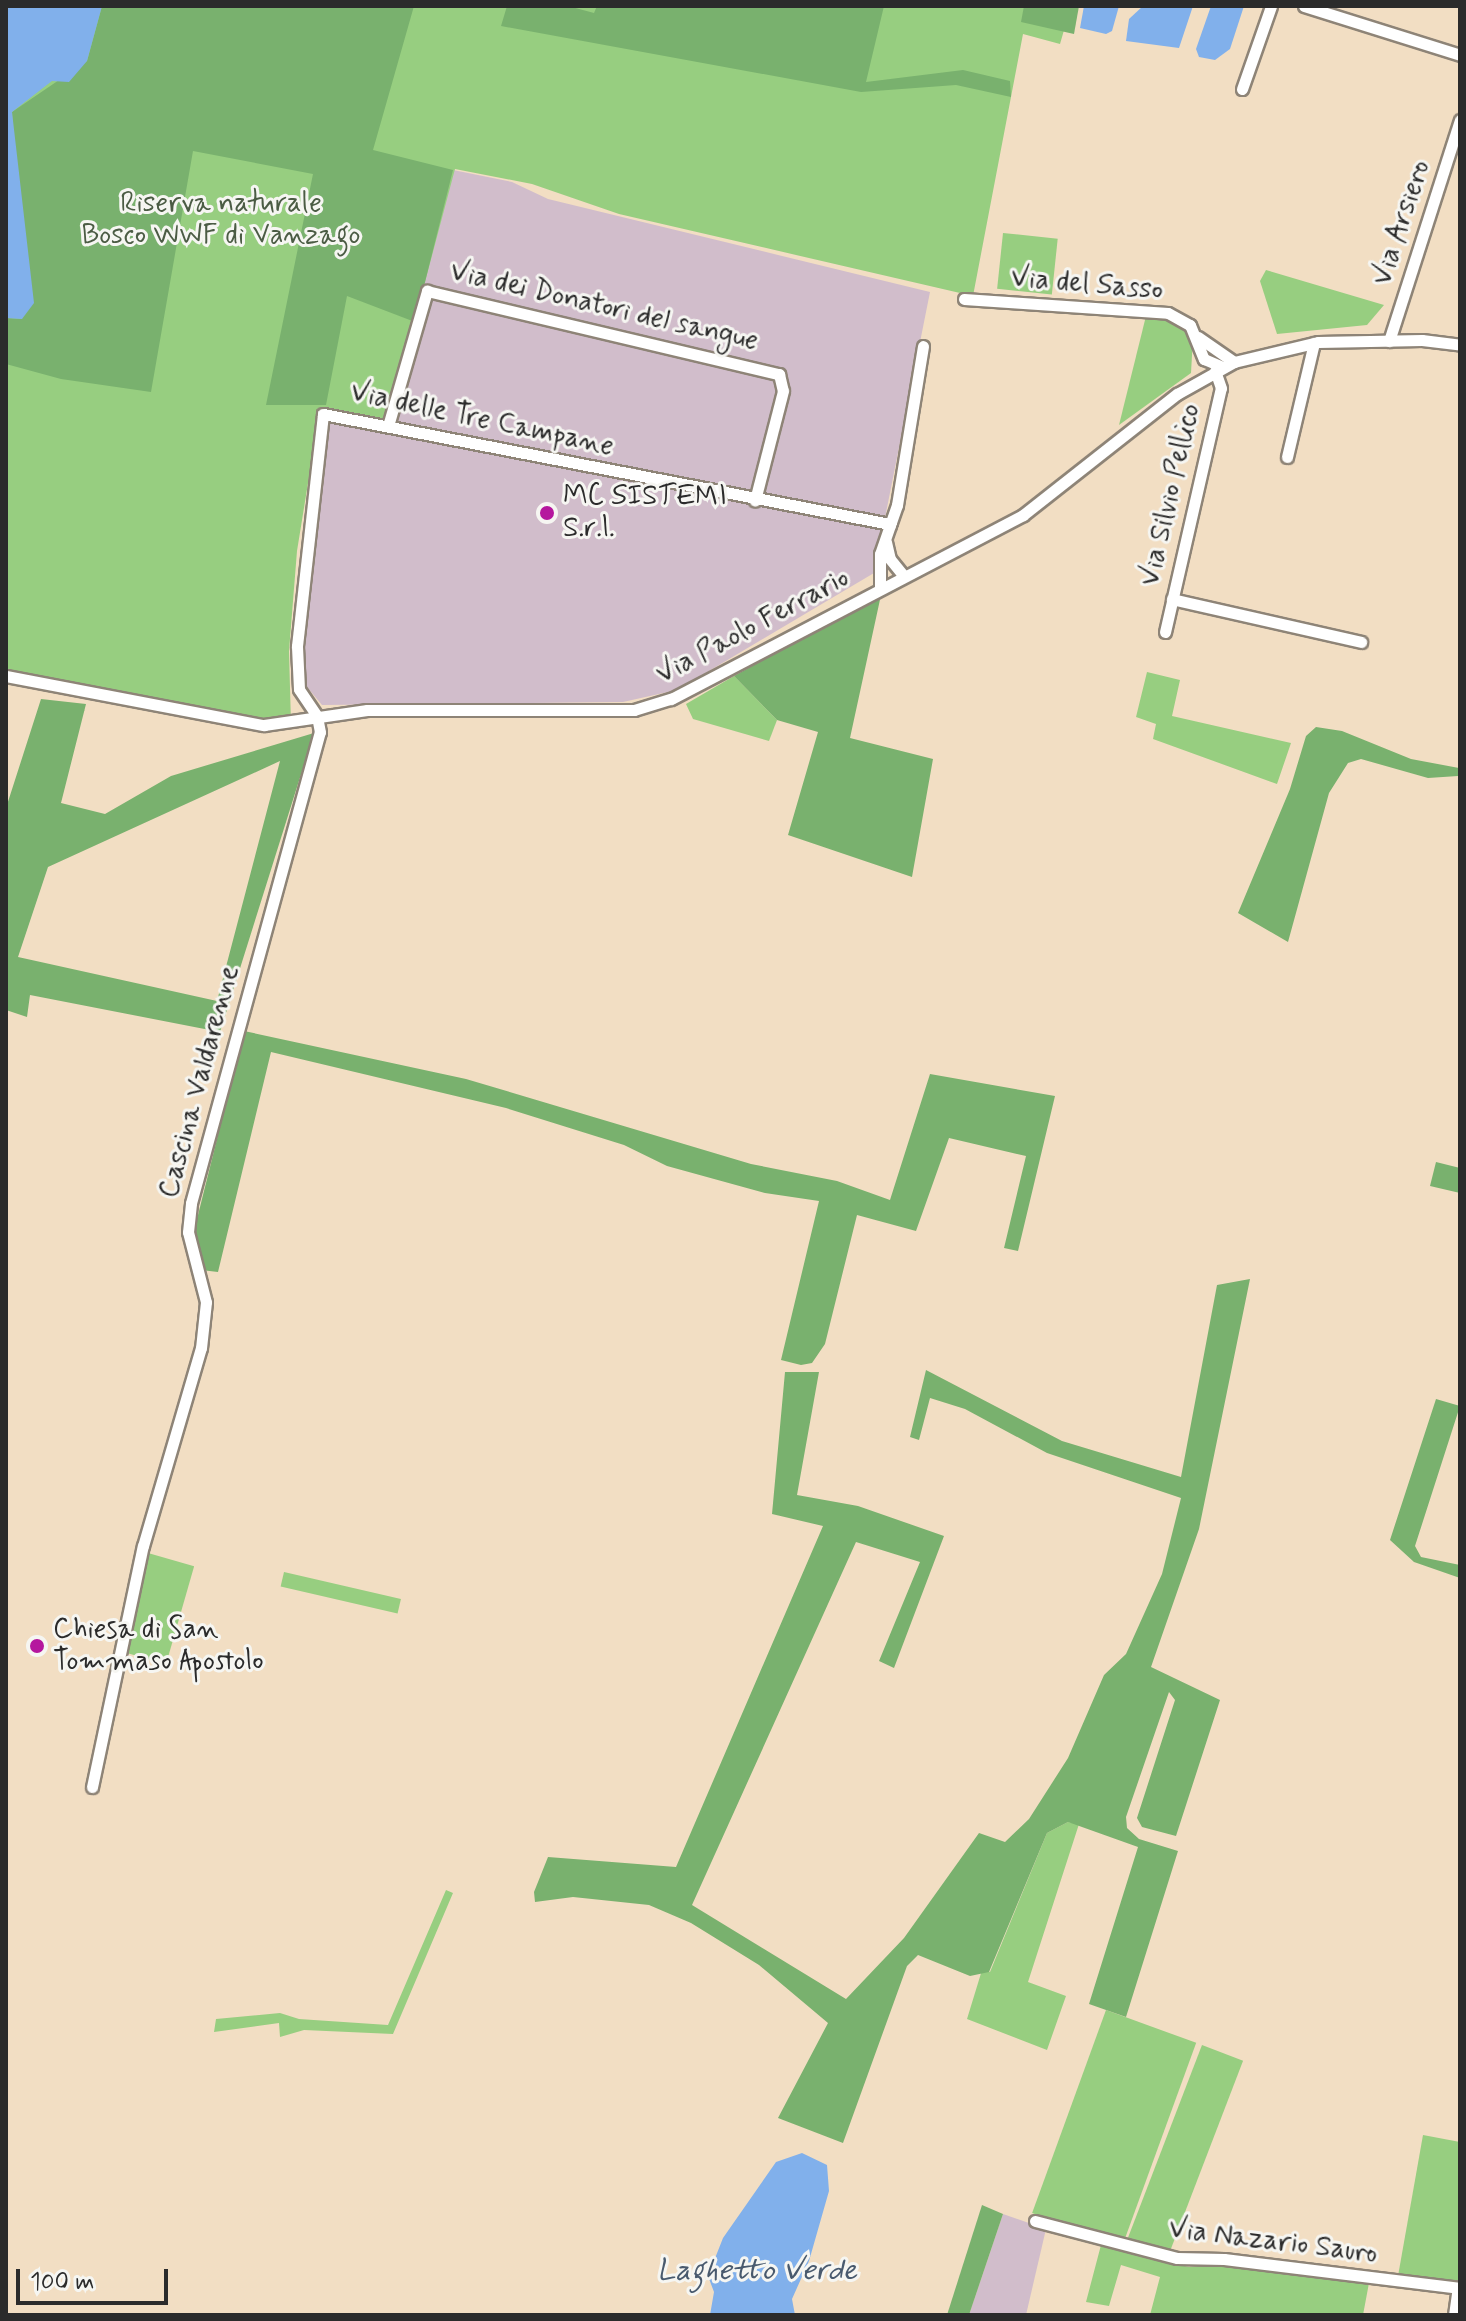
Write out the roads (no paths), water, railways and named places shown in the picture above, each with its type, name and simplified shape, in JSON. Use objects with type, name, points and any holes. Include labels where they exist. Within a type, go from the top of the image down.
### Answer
[{"type":"street","points":[[1242,89],[1271,6]]},
{"type":"street","points":[[1304,6],[1460,55]]},
{"type":"street","name":"Via Arsiero","points":[[1389,341],[1457,141],[1460,120]]},
{"type":"street","name":"Via dei Donatori del sangue","points":[[388,426],[427,291],[779,374],[783,391],[755,500]]},
{"type":"street","name":"Via del Sasso","points":[[964,299],[1159,311],[1183,320],[1224,364]]},
{"type":"street","points":[[1192,384],[1204,359],[1198,337]]},
{"type":"street","name":"Via Paolo Ferrario","points":[[6,676],[232,723],[264,725],[367,710],[634,710],[671,699],[880,587],[1023,515],[1192,384],[1224,364],[1314,343],[1389,341],[1460,345]]},
{"type":"street","points":[[1287,457],[1314,343]]},
{"type":"street","points":[[880,587],[879,564],[890,524],[923,346]]},
{"type":"street","points":[[1204,359],[1224,364]]},
{"type":"street","name":"Via Silvio Pellico","points":[[1165,632],[1224,364]]},
{"type":"street","name":"Via delle Tre Campane","points":[[317,716],[299,689],[297,646],[322,415],[890,524]]},
{"type":"street","points":[[885,541],[890,559],[903,575]]},
{"type":"street","points":[[1172,599],[1361,642]]},
{"type":"street","name":"Cascina Valdarenne","points":[[92,1787],[143,1546],[201,1348],[207,1314],[188,1232],[191,1203],[320,732],[317,716]]},
{"type":"street","name":"Via Nazario Sauro","points":[[1035,2221],[1177,2258],[1224,2259],[1459,2288]]},
{"type":"street","points":[[1454,2315],[1459,2288]]},
{"type":"water","points":[[6,6],[102,6],[87,61],[69,82],[52,81],[12,112],[34,303],[22,319],[6,318]]},
{"type":"water","points":[[1084,6],[1119,6],[1112,31],[1106,34],[1080,28]]},
{"type":"water","points":[[1143,6],[1193,6],[1179,48],[1126,41],[1129,19]]},
{"type":"water","points":[[1211,6],[1244,6],[1230,49],[1215,60],[1199,57],[1196,49]]},
{"type":"water","name":"Laghetto Verde","points":[[802,2153],[827,2165],[829,2191],[809,2261],[792,2299],[795,2315],[710,2315],[714,2292],[708,2276],[723,2238],[776,2162]]},
{"type":"place","name":"MC SISTEMI S.r.l.","points":[[547,513]]},
{"type":"place","name":"Chiesa di San Tommaso Apostolo","points":[[37,1646]]},
{"type":"park label","name":"Riserva naturale Bosco WWF di Vanzago","points":[[221,220]]}]
